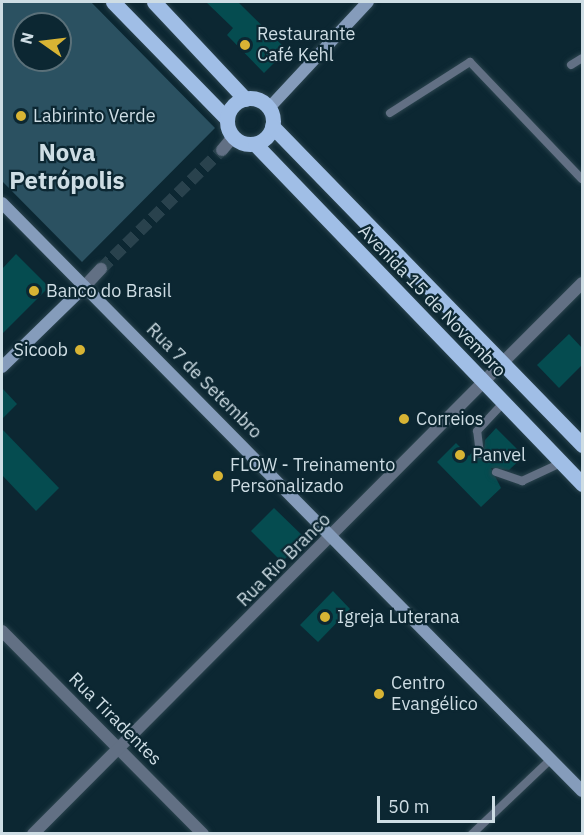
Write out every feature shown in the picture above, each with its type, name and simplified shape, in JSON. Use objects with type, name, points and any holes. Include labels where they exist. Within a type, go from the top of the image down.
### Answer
[{"type":"main road","points":[[113,2],[227,119],[233,137],[255,144],[272,126],[269,108],[245,99],[154,2]]},
{"type":"main road","points":[[227,119],[245,99]]},
{"type":"main road","name":"Avenida 15 de Novembro","points":[[272,126],[503,360],[582,445]]},
{"type":"main road","name":"Avenida 15 de Novembro","points":[[255,144],[582,484]]},
{"type":"street","points":[[269,108],[369,3]]},
{"type":"street","points":[[222,150],[233,137]]},
{"type":"street","name":"Rua 7 de Setembro","points":[[2,203],[334,536],[582,791]]},
{"type":"street","points":[[2,367],[101,269]]},
{"type":"street","name":"Rua Rio Branco","points":[[33,834],[334,536],[503,360],[582,283]]},
{"type":"street","name":"Rua Tiradentes","points":[[2,631],[203,834]]},
{"type":"lane","points":[[571,65],[582,58]]},
{"type":"lane","points":[[390,113],[470,62],[582,179]]},
{"type":"lane","points":[[480,454],[477,431],[503,403]]},
{"type":"lane","points":[[496,472],[522,481],[561,462]]},
{"type":"lane","points":[[472,834],[550,760]]},
{"type":"shaded area","points":[[2,2],[91,2],[215,128],[82,262],[2,181]]},
{"type":"building","points":[[206,2],[238,2],[287,50],[264,73],[227,35],[233,28]]},
{"type":"building","points":[[16,254],[49,287],[2,334],[2,269]]},
{"type":"building","points":[[569,334],[582,348],[582,365],[559,388],[537,365]]},
{"type":"building","points":[[2,388],[17,404],[2,419]]},
{"type":"building","points":[[496,428],[524,456],[509,470],[491,468],[501,488],[481,507],[437,462],[456,443],[469,456],[473,451],[483,459],[485,440]]},
{"type":"building","points":[[2,429],[59,488],[36,511],[2,475]]},
{"type":"building","points":[[274,508],[305,538],[282,562],[251,531]]},
{"type":"building","name":"Igreja Luterana","points":[[333,591],[350,609],[318,642],[300,625]]},
{"type":"tunnel","points":[[101,269],[222,150]]},
{"type":"place","name":"Restaurante Café Kehl","points":[[245,45]]},
{"type":"place","name":"Labirinto Verde","points":[[21,116]]},
{"type":"place","name":"Banco do Brasil","points":[[34,291]]},
{"type":"place","name":"Sicoob","points":[[80,350]]},
{"type":"place","name":"Correios","points":[[404,419]]},
{"type":"place","name":"Panvel","points":[[460,455]]},
{"type":"place","name":"FLOW - Treinamento Personalizado","points":[[218,476]]},
{"type":"place","name":"Igreja Luterana","points":[[325,617]]},
{"type":"place","name":"Centro Evangélico","points":[[379,694]]},
{"type":"district","name":"Nova Petrópolis","points":[[67,167]]}]
